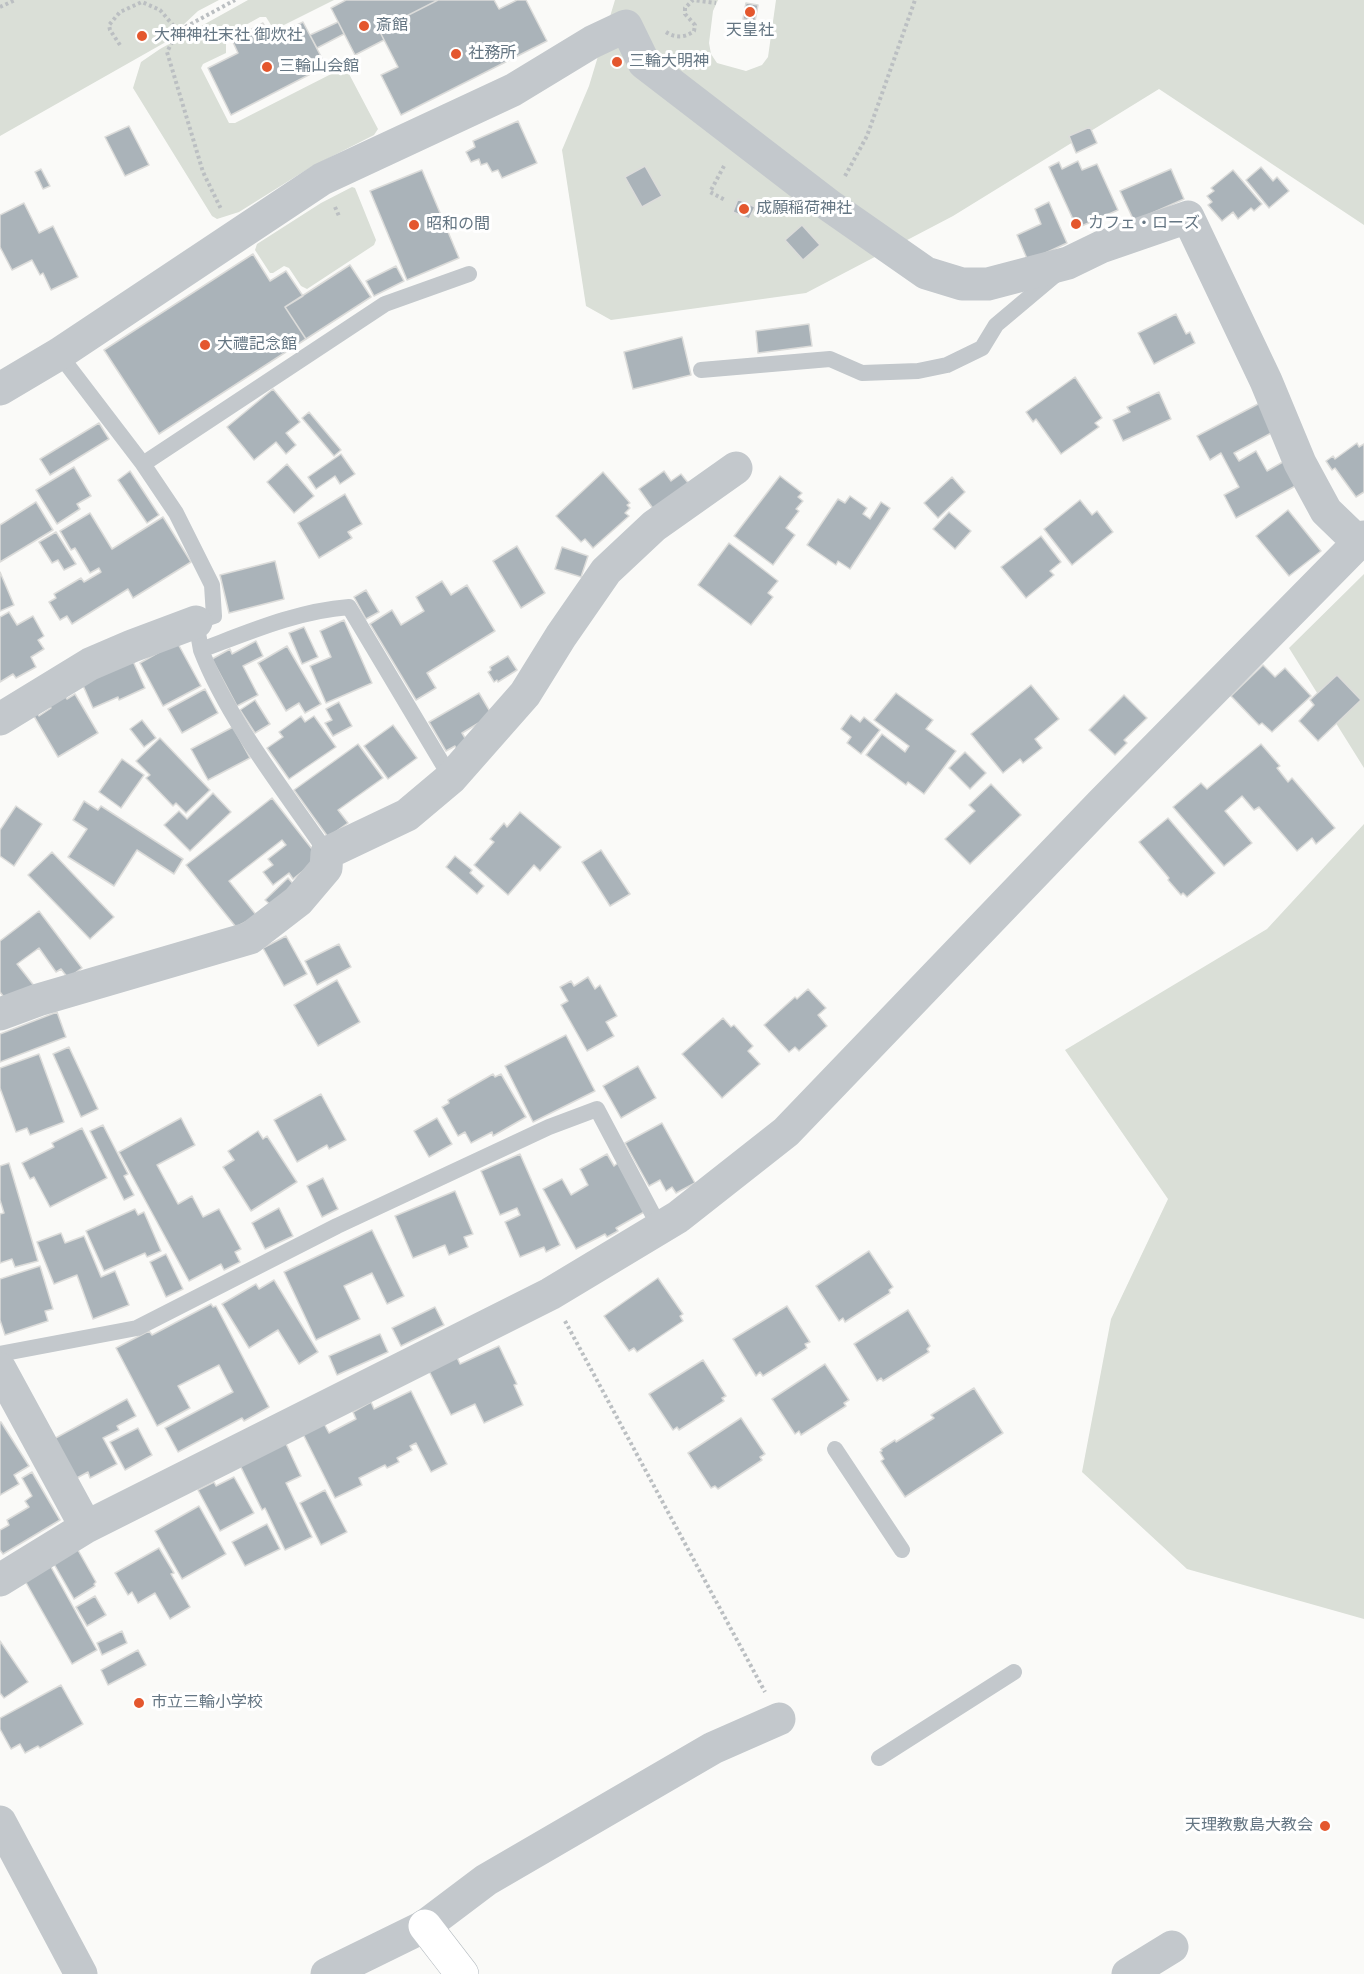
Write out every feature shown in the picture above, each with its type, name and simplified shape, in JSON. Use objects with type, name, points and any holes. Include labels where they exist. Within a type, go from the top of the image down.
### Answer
[{"type":"street","points":[[0,389],[59,354],[322,179],[513,90],[592,42],[626,26],[644,63],[830,206],[926,273],[962,284],[988,284],[1068,263],[1101,247],[1188,218],[1266,381],[1300,463],[1326,511],[1361,540],[1101,804],[786,1132],[678,1217],[550,1294],[86,1527],[0,1580]]},
{"type":"street","points":[[0,1014],[38,1000],[250,938],[298,901],[326,867],[327,853],[407,815],[452,777],[525,694],[561,636],[606,571],[654,526],[736,468]]},
{"type":"street","points":[[0,719],[90,664],[132,646],[199,636]]},
{"type":"street","points":[[0,1369],[86,1527]]},
{"type":"street","points":[[327,1974],[425,1926],[486,1880],[702,1754],[779,1719]]},
{"type":"street","points":[[0,1822],[81,1974]]},
{"type":"street","points":[[425,1926],[462,1974]]},
{"type":"street","points":[[1128,1974],[1172,1947]]},
{"type":"lane","points":[[701,370],[830,359],[862,373],[918,371],[947,365],[982,348],[996,325],[1068,263]]},
{"type":"lane","points":[[143,464],[385,304],[468,274]]},
{"type":"lane","points":[[59,354],[143,464],[176,513],[212,585],[214,616],[199,636]]},
{"type":"lane","points":[[199,636],[326,609],[349,607],[452,777]]},
{"type":"lane","points":[[199,636],[212,679],[260,755],[327,853]]},
{"type":"lane","points":[[0,1354],[137,1328],[337,1226],[549,1127],[597,1109],[660,1228]]},
{"type":"lane","points":[[835,1449],[902,1550]]},
{"type":"lane","points":[[879,1758],[1014,1672]]},
{"type":"path","points":[[0,7],[15,0]]},
{"type":"path","points":[[222,211],[203,172],[166,52],[178,31],[235,0]]},
{"type":"path","points":[[664,30],[673,36],[688,36],[694,31],[695,25],[685,14],[687,3],[693,0],[716,3]]},
{"type":"path","points":[[830,206],[867,136],[915,0]]},
{"type":"path","points":[[120,45],[110,30],[110,25],[120,12],[142,2],[160,10],[178,31]]},
{"type":"path","points":[[725,200],[710,192],[740,137]]},
{"type":"path","points":[[550,1294],[779,1719]]},
{"type":"shaded area","points":[[0,0],[219,0],[198,11],[164,43],[0,136]]},
{"type":"shaded area","points":[[248,0],[334,0],[278,28],[271,25],[266,17],[260,17],[226,36],[226,53],[203,64],[201,68],[229,123],[235,123],[339,70],[348,72],[378,129],[374,135],[311,167],[239,212],[217,219],[212,216],[133,88],[141,62]]},
{"type":"shaded area","points":[[615,0],[718,0],[713,11],[709,43],[711,54],[717,63],[746,71],[762,65],[768,57],[776,0],[1364,0],[1364,225],[1159,89],[953,216],[806,293],[611,320],[586,306],[562,150],[589,86]]},
{"type":"shaded area","points":[[352,187],[355,188],[376,240],[374,245],[307,289],[301,286],[289,268],[284,266],[270,273],[255,250],[257,244],[321,203]]},
{"type":"shaded area","points":[[1364,574],[1364,768],[1289,648]]},
{"type":"shaded area","points":[[1364,824],[1364,1619],[1187,1569],[1082,1472],[1111,1319],[1168,1199],[1065,1050],[1267,929]]},
{"type":"building","name":"斎館","points":[[346,0],[438,0],[379,30],[384,40],[355,55],[331,8]]},
{"type":"building","name":"社務所","points":[[438,0],[494,0],[499,9],[517,0],[526,0],[547,41],[401,115],[381,75],[398,67],[379,30]]},
{"type":"building","name":"天皇社","points":[[746,3],[758,5],[755,21],[743,19]]},
{"type":"building","name":"三輪山会館","points":[[303,22],[326,66],[231,115],[208,68],[238,53],[232,40],[263,23],[271,38]]},
{"type":"building","points":[[338,22],[344,34],[317,48],[310,35]]},
{"type":"building","name":"大神神社末社 御炊社","points":[[144,29],[149,39],[139,43],[135,33]]},
{"type":"building","points":[[518,121],[537,163],[502,178],[498,170],[492,172],[487,163],[481,165],[479,159],[471,162],[466,152],[475,147],[473,141]]},
{"type":"building","points":[[129,126],[149,165],[125,176],[105,137]]},
{"type":"building","points":[[1090,127],[1097,143],[1076,153],[1069,136]]},
{"type":"building","points":[[1078,161],[1082,170],[1097,164],[1118,210],[1077,228],[1049,167],[1059,162],[1062,169]]},
{"type":"building","points":[[645,166],[662,196],[642,207],[625,177]]},
{"type":"building","points":[[1261,167],[1273,181],[1277,177],[1289,191],[1269,208],[1246,180]]},
{"type":"building","points":[[41,169],[50,186],[43,189],[35,172]]},
{"type":"building","points":[[1171,169],[1184,199],[1134,221],[1120,191]]},
{"type":"building","name":"昭和の間","points":[[422,170],[459,258],[407,280],[370,191]]},
{"type":"building","points":[[1233,170],[1262,204],[1254,211],[1251,208],[1238,219],[1233,212],[1222,221],[1208,205],[1212,202],[1207,196],[1214,191],[1211,188]]},
{"type":"building","name":"成願稲荷神社","points":[[738,199],[755,207],[749,219],[733,212]]},
{"type":"building","points":[[1049,202],[1067,243],[1028,261],[1017,235],[1041,224],[1035,209]]},
{"type":"building","points":[[24,203],[39,233],[53,226],[78,277],[51,290],[43,273],[40,275],[32,260],[12,270],[0,247],[0,215]]},
{"type":"building","points":[[802,225],[820,245],[803,260],[785,240]]},
{"type":"building","name":"大禮記念館","points":[[253,254],[270,281],[286,271],[303,296],[285,307],[306,339],[159,434],[104,350]]},
{"type":"building","points":[[350,265],[371,297],[306,339],[285,307]]},
{"type":"building","points":[[396,266],[404,281],[374,296],[366,281]]},
{"type":"building","points":[[1176,314],[1186,334],[1190,332],[1195,343],[1154,364],[1138,333]]},
{"type":"building","points":[[809,324],[812,346],[758,353],[756,331]]},
{"type":"building","points":[[682,337],[691,375],[633,389],[624,352]]},
{"type":"building","points":[[1075,377],[1102,418],[1095,423],[1099,427],[1061,454],[1036,419],[1033,422],[1026,412]]},
{"type":"building","points":[[273,389],[300,422],[286,433],[296,445],[286,454],[276,442],[254,460],[227,427]]},
{"type":"building","points":[[1159,392],[1171,419],[1123,441],[1113,420],[1130,412],[1127,407]]},
{"type":"building","points":[[1260,403],[1275,431],[1234,453],[1239,461],[1256,451],[1267,471],[1288,459],[1301,483],[1236,518],[1224,495],[1239,487],[1221,453],[1210,460],[1197,436]]},
{"type":"building","points":[[309,412],[341,450],[334,456],[302,418]]},
{"type":"building","points":[[99,423],[109,439],[50,475],[40,459]]},
{"type":"building","points":[[1357,443],[1359,447],[1364,444],[1364,492],[1356,497],[1335,468],[1332,470],[1326,461],[1333,456],[1335,459]]},
{"type":"building","points":[[341,454],[355,474],[340,484],[335,476],[316,489],[308,477]]},
{"type":"building","points":[[287,464],[314,496],[294,513],[267,482]]},
{"type":"building","points":[[74,467],[91,496],[77,504],[80,509],[57,524],[36,490]]},
{"type":"building","points":[[130,471],[159,515],[147,523],[118,480]]},
{"type":"building","points":[[664,471],[671,481],[681,474],[689,484],[654,510],[639,489]]},
{"type":"building","points":[[603,472],[630,503],[627,505],[630,508],[625,513],[629,516],[593,548],[585,539],[581,542],[556,516]]},
{"type":"building","points":[[780,476],[802,493],[798,497],[803,501],[796,509],[799,511],[786,528],[795,535],[773,565],[734,536]]},
{"type":"building","points":[[952,477],[965,492],[938,518],[924,503]]},
{"type":"building","points":[[345,494],[362,524],[348,532],[352,538],[319,558],[298,523]]},
{"type":"building","points":[[850,496],[867,508],[863,514],[870,519],[881,502],[890,508],[850,569],[838,561],[836,565],[807,545],[838,499],[845,503]]},
{"type":"building","points":[[1080,500],[1092,515],[1097,511],[1113,532],[1072,565],[1044,529]]},
{"type":"building","points":[[36,502],[53,530],[0,562],[0,525]]},
{"type":"building","points":[[1288,510],[1321,551],[1289,576],[1256,536]]},
{"type":"building","points":[[949,512],[971,531],[955,549],[933,529]]},
{"type":"building","points":[[90,513],[112,549],[163,517],[191,562],[133,598],[128,589],[72,624],[67,616],[60,620],[49,602],[56,598],[54,594],[81,578],[84,582],[101,572],[99,568],[90,573],[75,548],[71,550],[60,531]]},
{"type":"building","points":[[56,532],[76,564],[64,570],[58,560],[52,563],[39,542]]},
{"type":"building","points":[[1041,536],[1061,562],[1050,571],[1054,575],[1026,598],[1001,567]]},
{"type":"building","points":[[729,543],[778,581],[768,593],[773,597],[751,625],[698,585]]},
{"type":"building","points":[[517,546],[545,593],[521,608],[493,561]]},
{"type":"building","points":[[562,547],[588,556],[581,577],[555,569]]},
{"type":"building","points":[[275,561],[284,599],[229,613],[220,575]]},
{"type":"building","points":[[0,572],[14,605],[0,611]]},
{"type":"building","points":[[442,581],[451,595],[467,585],[495,631],[427,673],[436,688],[416,700],[370,624],[392,610],[401,625],[424,611],[416,597]]},
{"type":"building","points":[[366,590],[379,612],[366,619],[354,597]]},
{"type":"building","points":[[9,612],[17,625],[33,616],[44,636],[38,640],[44,649],[31,657],[36,667],[16,678],[13,674],[0,682],[0,617]]},
{"type":"building","points":[[344,620],[372,683],[326,703],[310,666],[331,657],[320,631]]},
{"type":"building","points":[[304,627],[318,657],[302,664],[289,633]]},
{"type":"building","points":[[256,641],[263,656],[243,666],[258,695],[237,706],[212,659],[230,649],[232,654]]},
{"type":"building","points":[[177,642],[201,686],[163,706],[140,663]]},
{"type":"building","points":[[287,646],[321,704],[305,713],[299,703],[286,711],[258,663]]},
{"type":"building","points":[[508,656],[517,670],[498,682],[497,680],[494,682],[488,672],[491,670],[490,667]]},
{"type":"building","points":[[132,659],[145,688],[119,700],[118,697],[93,708],[81,681]]},
{"type":"building","points":[[1263,665],[1275,677],[1285,668],[1311,696],[1272,732],[1262,723],[1259,725],[1231,696]]},
{"type":"building","points":[[1337,675],[1361,700],[1318,741],[1299,721],[1314,705],[1310,700]]},
{"type":"building","points":[[1031,685],[1059,719],[1035,739],[1042,748],[1023,763],[1020,759],[1003,773],[971,734]]},
{"type":"building","points":[[205,689],[218,713],[182,733],[168,709]]},
{"type":"building","points":[[479,693],[492,715],[462,733],[468,743],[457,750],[455,746],[446,751],[429,722]]},
{"type":"building","points":[[896,693],[933,720],[926,729],[956,751],[924,794],[908,782],[906,785],[866,755],[882,734],[905,752],[909,746],[874,720]]},
{"type":"building","points":[[64,694],[67,699],[75,694],[98,733],[58,757],[31,711],[35,709],[39,716],[51,708],[48,704]]},
{"type":"building","points":[[1124,695],[1147,718],[1124,740],[1127,743],[1115,755],[1089,730]]},
{"type":"building","points":[[255,700],[270,724],[255,733],[240,710]]},
{"type":"building","points":[[339,702],[352,726],[333,736],[325,723],[332,720],[326,709]]},
{"type":"building","points":[[851,715],[860,722],[864,717],[880,730],[861,754],[847,743],[851,737],[841,729]]},
{"type":"building","points":[[301,716],[305,722],[314,716],[336,747],[289,779],[267,748],[283,737],[279,732]]},
{"type":"building","points":[[142,720],[156,738],[144,747],[130,729]]},
{"type":"building","points":[[393,725],[417,758],[388,779],[364,746]]},
{"type":"building","points":[[233,727],[250,758],[208,780],[191,749]]},
{"type":"building","points":[[160,738],[210,790],[186,813],[176,803],[173,806],[146,778],[150,775],[136,761]]},
{"type":"building","points":[[358,744],[383,778],[338,810],[348,823],[328,837],[294,790]]},
{"type":"building","points":[[1261,744],[1280,766],[1277,768],[1288,782],[1292,778],[1335,828],[1316,844],[1312,838],[1297,851],[1259,807],[1254,810],[1242,796],[1225,811],[1252,843],[1224,866],[1173,807],[1201,783],[1207,789]]},
{"type":"building","points":[[965,752],[986,773],[970,789],[949,768]]},
{"type":"building","points":[[122,759],[144,775],[121,808],[99,792]]},
{"type":"building","points":[[991,784],[1021,815],[970,864],[945,839],[975,811],[969,805]]},
{"type":"building","points":[[213,793],[231,812],[190,851],[164,825],[179,811],[187,819]]},
{"type":"building","points":[[272,798],[319,858],[293,879],[289,873],[273,885],[263,872],[273,865],[268,859],[286,845],[282,840],[229,881],[257,916],[236,927],[186,865]]},
{"type":"building","points":[[84,801],[98,810],[101,806],[183,859],[174,874],[137,850],[114,886],[68,857],[87,829],[73,820]]},
{"type":"building","points":[[16,806],[42,824],[14,866],[0,856],[0,830]]},
{"type":"building","points":[[520,812],[561,847],[540,871],[534,865],[508,895],[474,865],[494,842],[490,839],[504,823],[507,827]]},
{"type":"building","points":[[1168,818],[1215,873],[1187,897],[1183,893],[1181,895],[1139,842]]},
{"type":"building","points":[[601,850],[630,894],[610,906],[582,862]]},
{"type":"building","points":[[52,852],[114,917],[90,939],[28,875]]},
{"type":"building","points":[[455,856],[472,870],[470,873],[484,886],[477,894],[446,867]]},
{"type":"building","points":[[288,878],[295,886],[273,907],[265,900]]},
{"type":"building","points":[[39,911],[82,968],[68,978],[61,969],[56,972],[39,948],[17,964],[35,987],[10,1005],[0,992],[0,941]]},
{"type":"building","points":[[286,936],[307,974],[284,986],[263,948]]},
{"type":"building","points":[[339,944],[351,967],[317,985],[305,961]]},
{"type":"building","points":[[588,977],[595,989],[600,985],[617,1016],[606,1022],[614,1036],[587,1051],[561,1005],[568,1001],[560,987],[571,981],[574,986]]},
{"type":"building","points":[[337,980],[360,1022],[318,1046],[294,1005]]},
{"type":"building","points":[[808,989],[826,1008],[818,1015],[827,1026],[799,1051],[795,1047],[789,1052],[764,1025],[795,997],[797,999]]},
{"type":"building","points":[[57,1012],[66,1037],[0,1062],[0,1034]]},
{"type":"building","points":[[723,1018],[731,1027],[734,1025],[753,1046],[748,1051],[760,1064],[722,1098],[682,1054]]},
{"type":"building","points":[[566,1035],[595,1091],[533,1122],[505,1066]]},
{"type":"building","points":[[69,1047],[98,1109],[81,1117],[53,1054]]},
{"type":"building","points":[[39,1054],[64,1122],[30,1135],[27,1128],[16,1132],[0,1088],[0,1068]]},
{"type":"building","points":[[638,1066],[656,1098],[621,1118],[603,1086]]},
{"type":"building","points":[[493,1074],[495,1077],[501,1074],[526,1117],[493,1136],[492,1132],[471,1143],[465,1132],[458,1136],[442,1107],[449,1103],[448,1100]]},
{"type":"building","points":[[321,1094],[346,1140],[329,1149],[327,1145],[297,1162],[274,1120]]},
{"type":"building","points":[[181,1118],[195,1145],[157,1165],[178,1204],[192,1196],[203,1217],[219,1209],[241,1249],[235,1252],[240,1262],[224,1270],[221,1264],[189,1281],[119,1152]]},
{"type":"building","points":[[437,1118],[452,1144],[429,1157],[414,1131]]},
{"type":"building","points":[[662,1123],[695,1183],[676,1193],[672,1187],[666,1191],[660,1180],[649,1186],[625,1143]]},
{"type":"building","points":[[103,1125],[128,1174],[124,1176],[134,1195],[124,1200],[90,1131]]},
{"type":"building","points":[[82,1128],[107,1178],[50,1207],[34,1177],[30,1179],[22,1163],[54,1147],[52,1143]]},
{"type":"building","points":[[258,1131],[263,1139],[267,1136],[297,1182],[251,1211],[223,1167],[234,1160],[228,1151]]},
{"type":"building","points":[[520,1154],[560,1245],[546,1252],[544,1247],[520,1257],[505,1222],[520,1215],[517,1208],[500,1215],[481,1171]]},
{"type":"building","points":[[607,1154],[614,1166],[618,1163],[644,1212],[616,1228],[618,1231],[607,1237],[605,1234],[576,1249],[543,1189],[562,1179],[571,1195],[588,1185],[580,1169]]},
{"type":"building","points":[[9,1163],[38,1261],[15,1267],[12,1259],[0,1263],[0,1214],[4,1213],[0,1200],[0,1166]]},
{"type":"building","points":[[323,1178],[338,1209],[322,1217],[307,1186]]},
{"type":"building","points":[[455,1191],[473,1234],[464,1237],[468,1247],[449,1255],[445,1245],[413,1258],[395,1216]]},
{"type":"building","points":[[279,1208],[293,1236],[265,1249],[252,1223]]},
{"type":"building","points":[[135,1209],[138,1215],[144,1212],[161,1251],[147,1257],[145,1253],[104,1271],[86,1231]]},
{"type":"building","points":[[372,1230],[404,1296],[387,1304],[372,1273],[344,1286],[360,1319],[316,1340],[284,1272]]},
{"type":"building","points":[[61,1233],[65,1243],[84,1236],[101,1277],[115,1271],[129,1305],[93,1319],[77,1275],[54,1284],[37,1242]]},
{"type":"building","points":[[869,1251],[893,1287],[889,1290],[890,1293],[845,1322],[843,1318],[839,1321],[816,1286]]},
{"type":"building","points":[[166,1254],[183,1289],[166,1297],[150,1262]]},
{"type":"building","points":[[40,1266],[53,1309],[45,1311],[48,1321],[5,1335],[0,1320],[0,1279]]},
{"type":"building","points":[[658,1278],[683,1314],[680,1316],[683,1321],[637,1352],[634,1348],[629,1351],[604,1316]]},
{"type":"building","points":[[274,1280],[318,1352],[299,1364],[278,1330],[249,1348],[222,1304],[256,1284],[259,1289]]},
{"type":"building","points":[[211,1304],[213,1307],[216,1306],[269,1407],[244,1421],[242,1418],[178,1452],[165,1428],[233,1392],[219,1365],[178,1386],[190,1408],[157,1426],[116,1348],[149,1331],[152,1335]]},
{"type":"building","points":[[787,1306],[810,1342],[805,1344],[807,1348],[763,1376],[760,1372],[756,1376],[733,1339]]},
{"type":"building","points":[[435,1307],[444,1325],[401,1346],[392,1328]]},
{"type":"building","points":[[908,1310],[930,1346],[927,1349],[929,1352],[883,1381],[881,1378],[877,1381],[854,1344]]},
{"type":"building","points":[[380,1334],[388,1352],[337,1375],[329,1356]]},
{"type":"building","points":[[499,1346],[517,1384],[514,1385],[523,1405],[484,1423],[475,1404],[451,1415],[427,1367],[455,1353],[460,1364]]},
{"type":"building","points":[[703,1360],[726,1396],[722,1398],[724,1401],[679,1430],[677,1427],[673,1430],[649,1394]]},
{"type":"building","points":[[825,1364],[849,1400],[844,1403],[846,1406],[801,1435],[799,1431],[795,1434],[772,1399]]},
{"type":"building","points":[[974,1388],[1003,1433],[905,1497],[881,1461],[884,1459],[880,1452],[881,1449],[934,1418],[931,1415]]},
{"type":"building","points":[[411,1391],[447,1464],[431,1472],[416,1443],[410,1446],[412,1450],[397,1458],[399,1462],[387,1468],[385,1465],[359,1478],[362,1485],[335,1498],[298,1424],[319,1414],[329,1433],[356,1419],[353,1412],[371,1402],[374,1409]]},
{"type":"building","points":[[127,1399],[136,1416],[117,1426],[119,1430],[103,1438],[117,1464],[90,1478],[88,1472],[73,1480],[52,1440]]},
{"type":"building","points":[[741,1418],[765,1454],[760,1457],[762,1460],[718,1489],[715,1486],[711,1488],[688,1453]]},
{"type":"building","points":[[0,1422],[29,1466],[14,1475],[19,1484],[0,1495]]},
{"type":"building","points":[[138,1428],[152,1455],[125,1470],[110,1442]]},
{"type":"building","points":[[280,1431],[301,1476],[286,1483],[312,1537],[285,1550],[265,1508],[262,1510],[234,1453]]},
{"type":"building","points":[[32,1472],[60,1520],[3,1554],[0,1550],[0,1530],[9,1525],[7,1520],[29,1507],[25,1501],[32,1496],[22,1478]]},
{"type":"building","points":[[234,1477],[254,1513],[220,1531],[198,1490],[214,1482],[216,1486]]},
{"type":"building","points":[[325,1490],[347,1532],[321,1545],[300,1503]]},
{"type":"building","points":[[199,1506],[226,1554],[182,1579],[155,1531]]},
{"type":"building","points":[[267,1524],[280,1549],[245,1566],[232,1542]]},
{"type":"building","points":[[74,1543],[96,1582],[95,1586],[74,1599],[50,1557]]},
{"type":"building","points":[[159,1548],[190,1607],[170,1619],[155,1593],[138,1603],[132,1592],[128,1595],[115,1573]]},
{"type":"building","points":[[46,1558],[97,1650],[72,1664],[20,1572]]},
{"type":"building","points":[[95,1596],[106,1615],[87,1626],[76,1607]]},
{"type":"building","points":[[122,1631],[127,1643],[102,1655],[97,1643]]},
{"type":"building","points":[[0,1641],[28,1682],[4,1698],[0,1693]]},
{"type":"building","points":[[138,1650],[146,1665],[108,1685],[101,1670]]},
{"type":"building","points":[[61,1685],[83,1724],[40,1748],[38,1746],[25,1753],[20,1744],[11,1749],[0,1729],[0,1718]]},
{"type":"place","name":"天皇社","points":[[750,12]]},
{"type":"place","name":"斎館","points":[[364,26]]},
{"type":"place","name":"大神神社末社 御炊社","points":[[142,36]]},
{"type":"place","name":"社務所","points":[[456,54]]},
{"type":"place","name":"三輪大明神","points":[[617,62]]},
{"type":"place","name":"三輪山会館","points":[[267,67]]},
{"type":"place","name":"成願稲荷神社","points":[[744,209]]},
{"type":"place","name":"カフェ・ローズ","points":[[1076,224]]},
{"type":"place","name":"昭和の間","points":[[414,225]]},
{"type":"place","name":"大禮記念館","points":[[205,345]]},
{"type":"place","name":"市立三輪小学校","points":[[139,1703]]},
{"type":"place","name":"天理教敷島大教会","points":[[1325,1826]]}]
